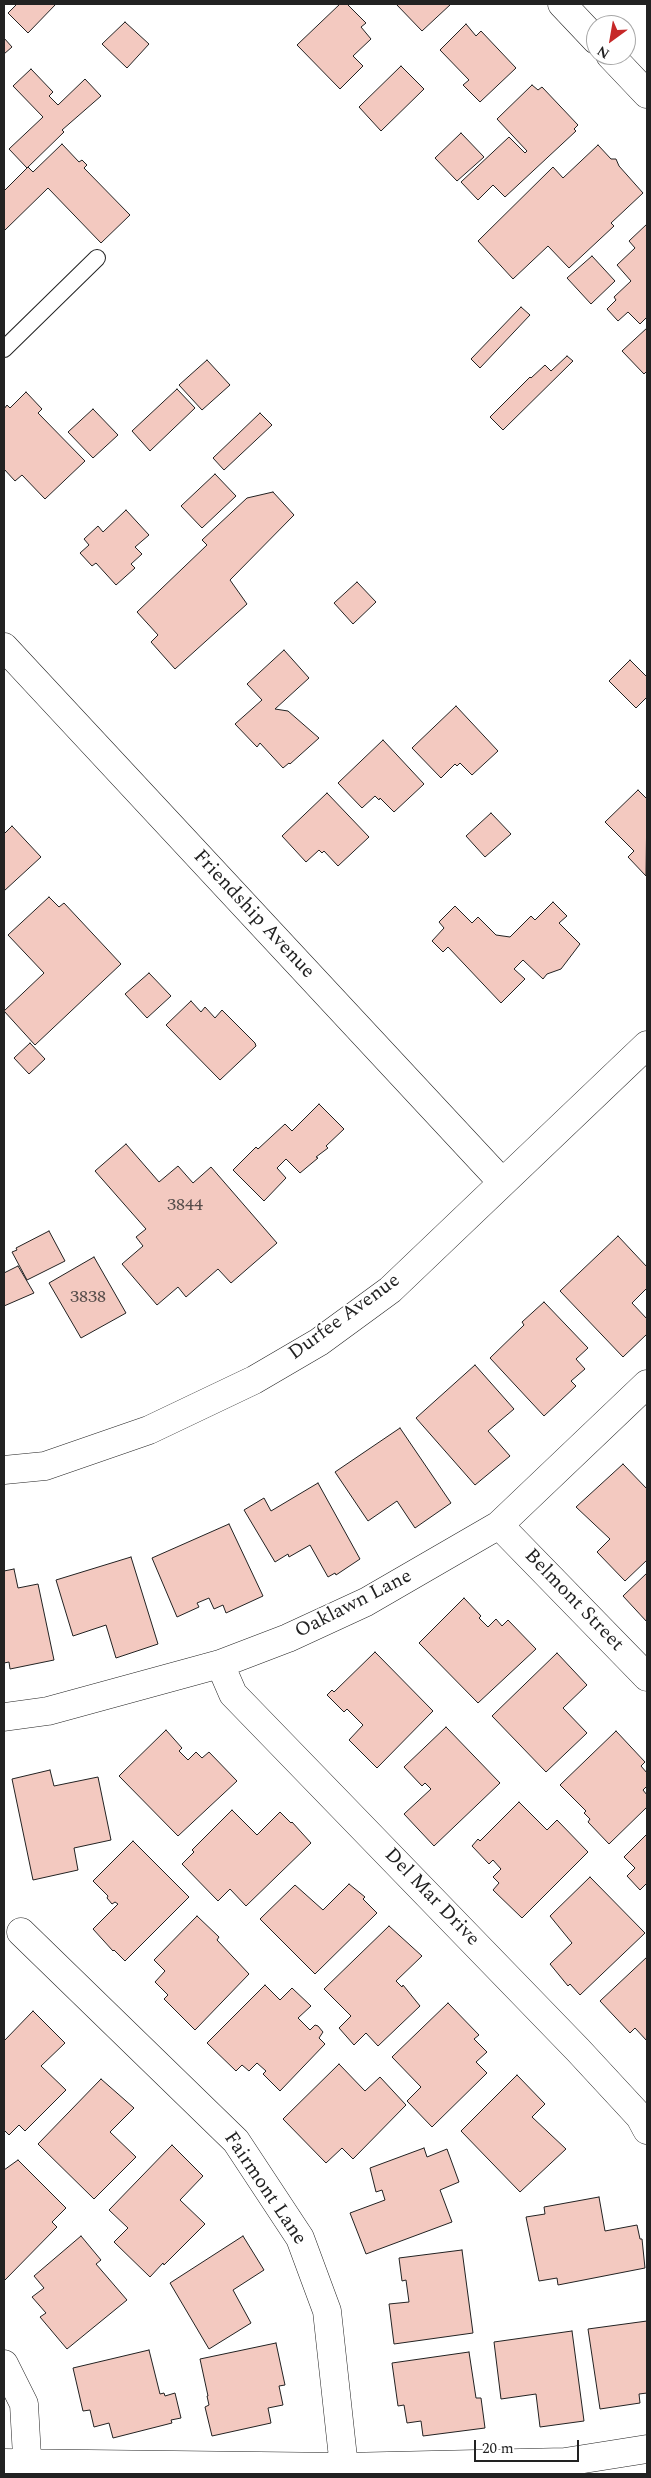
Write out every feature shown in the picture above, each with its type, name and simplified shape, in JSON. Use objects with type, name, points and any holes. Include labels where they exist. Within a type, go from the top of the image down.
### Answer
[{"type":"street","points":[[562,4],[586,29]]},
{"type":"street","points":[[619,65],[647,94]]},
{"type":"street","name":"Friendship Avenue","points":[[4,647],[502,1182]]},
{"type":"street","name":"Durfee Avenue","points":[[4,1470],[46,1466],[149,1430],[254,1380],[319,1342],[390,1290],[647,1045]]},
{"type":"street","name":"Oaklawn Lane","points":[[4,1717],[48,1711],[220,1664],[288,1638],[366,1602],[499,1525],[647,1384]]},
{"type":"street","name":"Belmont Street","points":[[499,1525],[647,1677]]},
{"type":"street","name":"Del Mar Drive","points":[[220,1664],[233,1694],[645,2120]]},
{"type":"street","name":"Fairmont Lane","points":[[21,1932],[236,2141],[300,2238],[327,2311],[344,2467]]},
{"type":"street","points":[[4,2364],[24,2404],[20,2467],[344,2467],[565,2462],[647,2449]]},
{"type":"lane","points":[[4,350],[97,258]]},
{"type":"building","points":[[17,4],[56,4],[28,33],[8,13]]},
{"type":"building","points":[[340,4],[347,4],[366,23],[361,27],[371,39],[353,56],[363,66],[340,89],[297,45]]},
{"type":"building","points":[[396,4],[451,4],[422,31]]},
{"type":"building","points":[[125,22],[149,44],[127,68],[102,44]]},
{"type":"building","points":[[466,24],[476,36],[481,31],[516,68],[480,102],[463,85],[469,80],[440,50]]},
{"type":"building","points":[[4,38],[12,47],[4,54]]},
{"type":"building","points":[[401,66],[424,89],[381,131],[359,107]]},
{"type":"building","points":[[31,69],[53,92],[49,96],[58,105],[85,79],[101,96],[62,130],[64,132],[27,168],[9,149],[43,117],[13,86]]},
{"type":"building","points":[[532,85],[538,90],[542,87],[578,125],[574,129],[576,131],[505,197],[493,185],[478,200],[461,182],[509,137],[525,153],[527,151],[497,119]]},
{"type":"building","points":[[461,133],[484,157],[457,181],[435,158]]},
{"type":"building","points":[[62,144],[79,162],[82,160],[87,165],[84,168],[130,215],[101,243],[48,188],[4,231],[4,191],[28,167],[33,172]]},
{"type":"building","points":[[598,145],[611,159],[616,159],[619,166],[643,193],[611,223],[614,226],[569,268],[548,246],[513,279],[478,241],[553,167],[563,178]]},
{"type":"building","points":[[647,224],[647,317],[640,324],[628,312],[618,321],[607,309],[616,300],[614,297],[631,281],[617,265],[635,248],[629,241]]},
{"type":"building","points":[[592,256],[615,281],[591,304],[567,278]]},
{"type":"building","points":[[521,307],[530,315],[480,368],[471,359]]},
{"type":"building","points":[[647,328],[647,371],[644,374],[622,351]]},
{"type":"building","points":[[567,356],[573,361],[503,430],[490,417],[530,377],[545,365],[551,371]]},
{"type":"building","points":[[207,360],[230,385],[202,410],[179,385]]},
{"type":"building","points":[[177,389],[195,408],[150,451],[132,431]]},
{"type":"building","points":[[26,392],[42,409],[38,413],[85,461],[45,499],[22,475],[15,481],[4,469],[4,409],[7,405],[10,408]]},
{"type":"building","points":[[93,409],[118,435],[93,458],[68,432]]},
{"type":"building","points":[[260,413],[272,425],[224,470],[213,458]]},
{"type":"building","points":[[215,474],[236,496],[202,528],[181,506]]},
{"type":"building","points":[[273,492],[294,515],[230,580],[247,604],[175,669],[151,642],[158,635],[137,612],[207,545],[202,540],[247,498]]},
{"type":"building","points":[[126,510],[149,535],[135,547],[142,554],[131,564],[135,568],[116,585],[96,563],[92,566],[80,553],[89,545],[84,539],[98,526],[103,532]]},
{"type":"building","points":[[357,582],[376,602],[353,624],[334,603]]},
{"type":"building","points":[[284,650],[309,678],[275,709],[288,711],[319,738],[283,768],[260,743],[257,747],[235,724],[262,700],[247,684]]},
{"type":"building","points":[[630,660],[647,677],[647,697],[636,708],[609,681]]},
{"type":"building","points":[[456,706],[498,751],[472,775],[460,763],[457,766],[455,764],[441,778],[412,748]]},
{"type":"building","points":[[383,740],[424,784],[394,812],[380,798],[379,800],[375,796],[362,808],[338,783]]},
{"type":"building","points":[[638,790],[647,799],[646,876],[628,857],[634,851],[605,822]]},
{"type":"building","points":[[327,793],[369,837],[338,866],[324,851],[322,853],[319,850],[306,862],[282,836]]},
{"type":"building","points":[[491,813],[511,834],[485,857],[466,836]]},
{"type":"building","points":[[12,826],[41,857],[4,891],[4,834]]},
{"type":"building","points":[[49,897],[59,907],[64,903],[121,964],[35,1045],[4,1011],[44,973],[8,935]]},
{"type":"building","points":[[553,902],[567,916],[559,923],[580,944],[561,969],[547,974],[543,979],[523,960],[514,969],[525,979],[501,1003],[448,947],[443,952],[432,941],[444,928],[439,922],[455,906],[472,923],[478,917],[496,935],[510,937],[531,916],[535,920]]},
{"type":"building","points":[[149,973],[171,996],[147,1018],[125,994]]},
{"type":"building","points":[[191,1001],[201,1012],[205,1007],[215,1018],[222,1010],[255,1043],[256,1046],[220,1080],[166,1025]]},
{"type":"building","points":[[30,1043],[45,1059],[29,1074],[14,1058]]},
{"type":"building","points":[[319,1104],[344,1129],[326,1146],[328,1148],[316,1157],[318,1158],[300,1173],[286,1159],[277,1168],[286,1178],[264,1201],[233,1170],[256,1147],[258,1149],[285,1124],[292,1131]]},
{"type":"building","points":[[126,1144],[159,1182],[178,1166],[193,1183],[211,1167],[277,1243],[231,1283],[218,1269],[186,1297],[178,1287],[157,1305],[122,1264],[143,1246],[136,1237],[146,1229],[95,1171]]},
{"type":"building","points":[[49,1231],[65,1261],[27,1280],[12,1252],[17,1250],[16,1248]]},
{"type":"building","points":[[618,1236],[647,1267],[647,1288],[632,1303],[647,1319],[647,1334],[623,1357],[560,1291]]},
{"type":"building","points":[[94,1257],[126,1313],[81,1338],[49,1283]]},
{"type":"building","points":[[18,1266],[34,1293],[4,1306],[4,1273]]},
{"type":"building","points":[[544,1302],[588,1348],[576,1359],[585,1369],[571,1381],[576,1386],[544,1416],[490,1358],[524,1325],[522,1322]]},
{"type":"building","points":[[475,1365],[514,1409],[488,1431],[510,1456],[475,1485],[416,1418]]},
{"type":"building","points":[[400,1428],[451,1503],[415,1528],[397,1501],[368,1521],[335,1472]]},
{"type":"building","points":[[623,1464],[647,1489],[647,1560],[625,1581],[597,1552],[610,1539],[576,1507]]},
{"type":"building","points":[[318,1483],[360,1559],[336,1575],[335,1573],[328,1577],[310,1545],[289,1557],[288,1554],[275,1562],[244,1510],[264,1498],[271,1511]]},
{"type":"building","points":[[229,1524],[263,1596],[226,1613],[223,1605],[214,1609],[209,1598],[197,1603],[199,1607],[177,1617],[152,1558]]},
{"type":"building","points":[[131,1557],[158,1644],[116,1658],[106,1625],[73,1636],[56,1580]]},
{"type":"building","points":[[14,1569],[18,1588],[38,1584],[54,1660],[10,1669],[9,1662],[4,1663],[4,1571]]},
{"type":"building","points":[[647,1573],[647,1622],[623,1596]]},
{"type":"building","points":[[464,1598],[481,1616],[479,1618],[488,1627],[496,1619],[502,1626],[508,1620],[536,1649],[478,1703],[419,1643]]},
{"type":"building","points":[[375,1652],[433,1711],[377,1768],[349,1740],[363,1725],[347,1709],[344,1712],[327,1695],[332,1690],[334,1692]]},
{"type":"building","points":[[557,1653],[587,1685],[563,1708],[587,1733],[546,1772],[492,1716]]},
{"type":"building","points":[[446,1727],[500,1783],[434,1846],[404,1814],[431,1789],[425,1783],[422,1786],[404,1767]]},
{"type":"building","points":[[166,1730],[182,1748],[179,1751],[188,1760],[196,1752],[202,1758],[209,1752],[237,1781],[178,1836],[119,1776]]},
{"type":"building","points":[[616,1731],[645,1762],[641,1766],[647,1773],[647,1786],[643,1790],[647,1795],[647,1807],[609,1844],[588,1822],[590,1819],[584,1813],[586,1811],[560,1785]]},
{"type":"building","points":[[50,1770],[54,1786],[98,1777],[111,1840],[74,1848],[78,1870],[33,1880],[12,1779]]},
{"type":"building","points":[[519,1802],[547,1830],[557,1820],[588,1852],[522,1918],[493,1890],[499,1883],[493,1877],[501,1869],[493,1860],[489,1864],[472,1846],[478,1839],[480,1841]]},
{"type":"building","points":[[232,1810],[257,1835],[280,1812],[311,1843],[246,1906],[230,1889],[218,1901],[182,1864],[194,1852],[192,1850]]},
{"type":"building","points":[[647,1834],[647,1883],[640,1890],[627,1876],[635,1868],[624,1857]]},
{"type":"building","points":[[133,1841],[189,1897],[125,1961],[93,1929],[118,1904],[115,1902],[112,1904],[107,1898],[108,1896],[93,1881]]},
{"type":"building","points":[[590,1877],[645,1933],[580,1995],[570,1984],[568,1986],[550,1964],[572,1943],[550,1916]]},
{"type":"building","points":[[349,1884],[365,1897],[363,1899],[377,1913],[315,1974],[260,1919],[295,1885],[323,1910]]},
{"type":"building","points":[[197,1916],[219,1937],[217,1940],[249,1974],[195,2030],[164,1999],[168,1995],[155,1982],[165,1971],[154,1960]]},
{"type":"building","points":[[389,1926],[422,1956],[396,1981],[402,1987],[403,1985],[420,2006],[378,2046],[366,2033],[354,2045],[339,2028],[351,2016],[324,1989]]},
{"type":"building","points":[[647,1957],[647,2041],[635,2028],[630,2033],[600,2001]]},
{"type":"building","points":[[265,1985],[280,2000],[292,1988],[311,2006],[298,2018],[310,2030],[315,2025],[318,2026],[323,2032],[319,2038],[325,2044],[280,2091],[263,2074],[266,2071],[257,2063],[249,2071],[242,2065],[236,2071],[207,2043]]},
{"type":"building","points":[[448,2003],[479,2035],[474,2039],[487,2052],[476,2062],[487,2073],[432,2127],[407,2101],[421,2087],[392,2057]]},
{"type":"building","points":[[33,2011],[65,2043],[41,2066],[66,2090],[25,2131],[19,2125],[9,2135],[4,2130],[4,2041]]},
{"type":"building","points":[[339,2064],[365,2091],[380,2077],[406,2105],[353,2159],[342,2148],[326,2163],[283,2119]]},
{"type":"building","points":[[517,2075],[545,2104],[532,2117],[566,2149],[520,2192],[461,2131]]},
{"type":"building","points":[[101,2079],[134,2108],[110,2132],[136,2157],[94,2199],[38,2144]]},
{"type":"building","points":[[172,2145],[203,2176],[180,2200],[205,2224],[150,2277],[114,2242],[128,2228],[109,2210]]},
{"type":"building","points":[[424,2148],[427,2157],[447,2149],[459,2182],[440,2190],[452,2222],[366,2254],[350,2213],[385,2200],[382,2190],[376,2192],[370,2168]]},
{"type":"building","points":[[18,2160],[66,2208],[52,2222],[57,2227],[4,2281],[4,2170]]},
{"type":"building","points":[[599,2197],[605,2231],[637,2225],[640,2239],[642,2239],[645,2268],[558,2285],[557,2278],[539,2281],[526,2217],[545,2214],[544,2207]]},
{"type":"building","points":[[81,2236],[101,2260],[96,2264],[127,2300],[67,2349],[40,2317],[46,2313],[32,2297],[44,2288],[34,2276]]},
{"type":"building","points":[[243,2236],[264,2270],[233,2290],[251,2323],[209,2349],[170,2283]]},
{"type":"building","points":[[462,2250],[473,2333],[394,2344],[389,2304],[409,2302],[406,2280],[402,2281],[399,2258]]},
{"type":"building","points":[[647,2321],[647,2393],[639,2394],[640,2403],[600,2409],[588,2329]]},
{"type":"building","points":[[572,2331],[584,2421],[540,2427],[536,2394],[501,2399],[494,2342]]},
{"type":"building","points":[[276,2343],[285,2385],[279,2386],[283,2405],[268,2408],[271,2423],[212,2436],[205,2407],[209,2405],[200,2359]]},
{"type":"building","points":[[149,2350],[160,2394],[164,2393],[165,2396],[175,2393],[181,2418],[171,2420],[172,2423],[113,2438],[109,2423],[94,2427],[90,2410],[83,2411],[73,2368]]},
{"type":"building","points":[[469,2352],[476,2398],[481,2398],[485,2428],[423,2436],[421,2421],[407,2423],[404,2405],[398,2406],[392,2363]]}]
